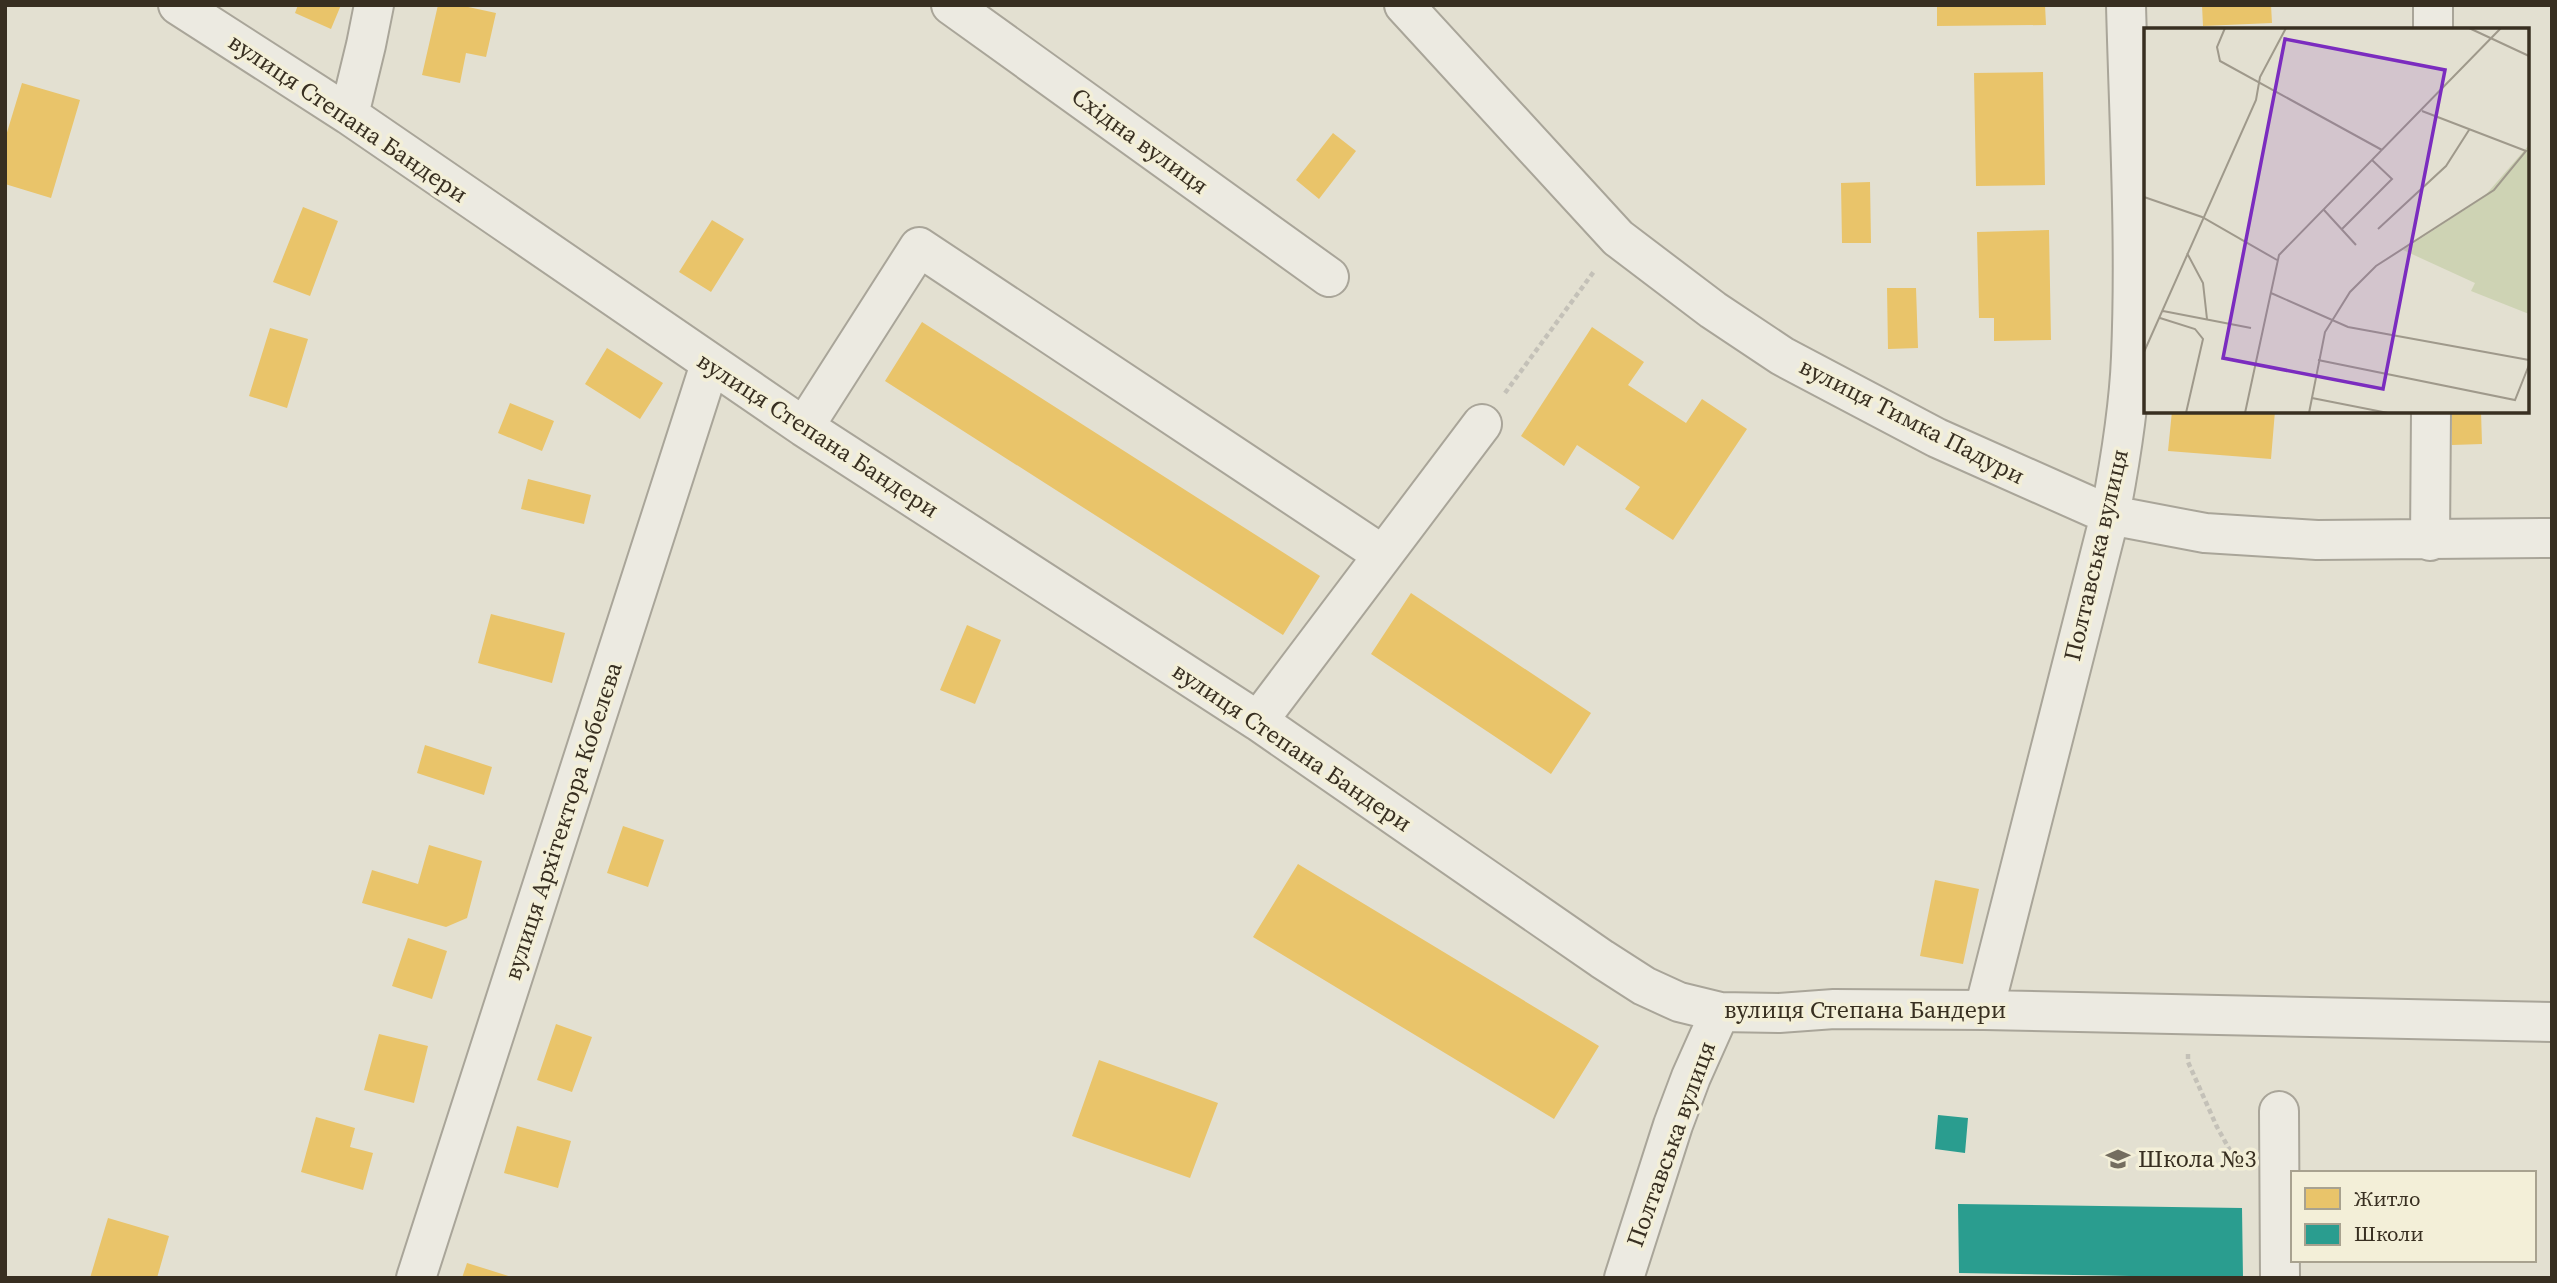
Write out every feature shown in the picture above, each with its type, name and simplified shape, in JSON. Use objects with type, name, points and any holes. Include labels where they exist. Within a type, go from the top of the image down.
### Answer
[{"type":"street","name":"вулиця Степана Бандери","points":[[178,5],[349,115],[710,365],[1258,721],[1633,980],[1679,1002],[1720,1012],[1779,1013],[1834,1009],[1984,1010],[2552,1022]]},
{"type":"street","points":[[349,115],[374,5]]},
{"type":"street","name":"Східна вулиця","points":[[951,5],[1329,277]]},
{"type":"street","name":"вулиця Тимка Падури","points":[[1404,5],[1618,238],[1713,310],[1782,356],[1937,438],[2110,515],[2206,533],[2430,541],[2552,538]]},
{"type":"street","name":"Полтавська вулиця","points":[[1984,1010],[2110,515],[2119,467],[2131,359],[2132,294],[2126,5]]},
{"type":"street","points":[[2433,5],[2433,28]]},
{"type":"street","points":[[804,427],[919,247],[1383,555]]},
{"type":"street","name":"вулиця Архітектора Кобелєва","points":[[416,1278],[710,365]]},
{"type":"street","points":[[2430,541],[2431,413]]},
{"type":"street","points":[[1258,721],[1482,424]]},
{"type":"street","name":"Полтавська вулиця","points":[[1624,1278],[1678,1113],[1720,1012]]},
{"type":"street","points":[[2279,1111],[2280,1278]]},
{"type":"path","points":[[1482,424],[1618,238]]},
{"type":"path","points":[[2189,1014],[2188,1062],[2217,1127],[2235,1159],[2255,1186],[2280,1205]]},
{"type":"building: Житло","points":[[298,5],[341,5],[331,29],[295,13]]},
{"type":"building: Житло","points":[[438,5],[459,5],[496,13],[486,57],[466,53],[460,83],[422,75]]},
{"type":"building: Житло","points":[[1937,5],[2045,5],[2046,25],[1937,26]]},
{"type":"building: Житло","points":[[2202,5],[2271,5],[2272,23],[2203,26]]},
{"type":"building: Житло","points":[[2043,72],[2045,185],[1976,186],[1974,73]]},
{"type":"building: Житло","points":[[22,83],[80,100],[51,198],[5,184],[5,139]]},
{"type":"building: Житло","points":[[1333,133],[1356,151],[1319,199],[1296,180]]},
{"type":"building: Житло","points":[[1870,182],[1871,243],[1842,243],[1841,183]]},
{"type":"building: Житло","points":[[303,207],[338,221],[310,296],[273,282]]},
{"type":"building: Житло","points":[[712,220],[744,239],[711,292],[679,272]]},
{"type":"building: Житло","points":[[2049,230],[2051,340],[1994,341],[1994,318],[1979,318],[1977,232]]},
{"type":"building: Житло","points":[[1887,288],[1916,288],[1918,348],[1888,349]]},
{"type":"building: Житло","points":[[922,322],[1320,576],[1283,635],[885,381]]},
{"type":"building: Житло","points":[[1592,327],[1644,362],[1628,385],[1686,423],[1702,399],[1747,429],[1673,540],[1625,509],[1640,487],[1577,445],[1564,466],[1521,436]]},
{"type":"building: Житло","points":[[270,328],[308,339],[287,408],[249,396]]},
{"type":"building: Житло","points":[[607,348],[663,383],[640,419],[585,384]]},
{"type":"building: Житло","points":[[510,403],[554,421],[542,451],[498,433]]},
{"type":"building: Житло","points":[[2172,413],[2275,413],[2271,459],[2168,451]]},
{"type":"building: Житло","points":[[2452,413],[2481,413],[2482,444],[2452,445]]},
{"type":"building: Житло","points":[[528,479],[591,495],[584,524],[521,509]]},
{"type":"building: Житло","points":[[1411,593],[1591,713],[1551,774],[1371,654]]},
{"type":"building: Житло","points":[[491,614],[565,633],[552,683],[478,663]]},
{"type":"building: Житло","points":[[967,625],[1001,640],[975,704],[940,690]]},
{"type":"building: Житло","points":[[425,745],[492,767],[484,795],[417,773]]},
{"type":"building: Житло","points":[[623,826],[664,840],[648,887],[607,873]]},
{"type":"building: Житло","points":[[429,845],[482,861],[467,918],[446,927],[362,903],[372,870],[418,884]]},
{"type":"building: Житло","points":[[1298,864],[1599,1046],[1554,1119],[1253,937]]},
{"type":"building: Житло","points":[[1935,880],[1979,889],[1963,964],[1920,956]]},
{"type":"building: Житло","points":[[408,938],[447,951],[432,999],[392,986]]},
{"type":"building: Житло","points":[[556,1024],[592,1037],[572,1092],[537,1080]]},
{"type":"building: Житло","points":[[379,1034],[428,1046],[414,1103],[364,1090]]},
{"type":"building: Житло","points":[[1099,1060],[1218,1103],[1190,1178],[1072,1136]]},
{"type":"building: Житло","points":[[316,1117],[355,1128],[350,1147],[373,1153],[363,1190],[301,1172]]},
{"type":"building: Житло","points":[[517,1126],[571,1141],[558,1188],[504,1173]]},
{"type":"building: Житло","points":[[108,1218],[169,1236],[157,1278],[90,1278]]},
{"type":"building: Житло","points":[[467,1263],[512,1277],[512,1278],[462,1278]]},
{"type":"building: Школи","points":[[1938,1115],[1968,1118],[1965,1153],[1935,1149]]},
{"type":"building: Школи","points":[[1958,1204],[2242,1208],[2243,1278],[1959,1273]]},
{"type":"place","name":"Школа №3","points":[[2118,1159]]}]
